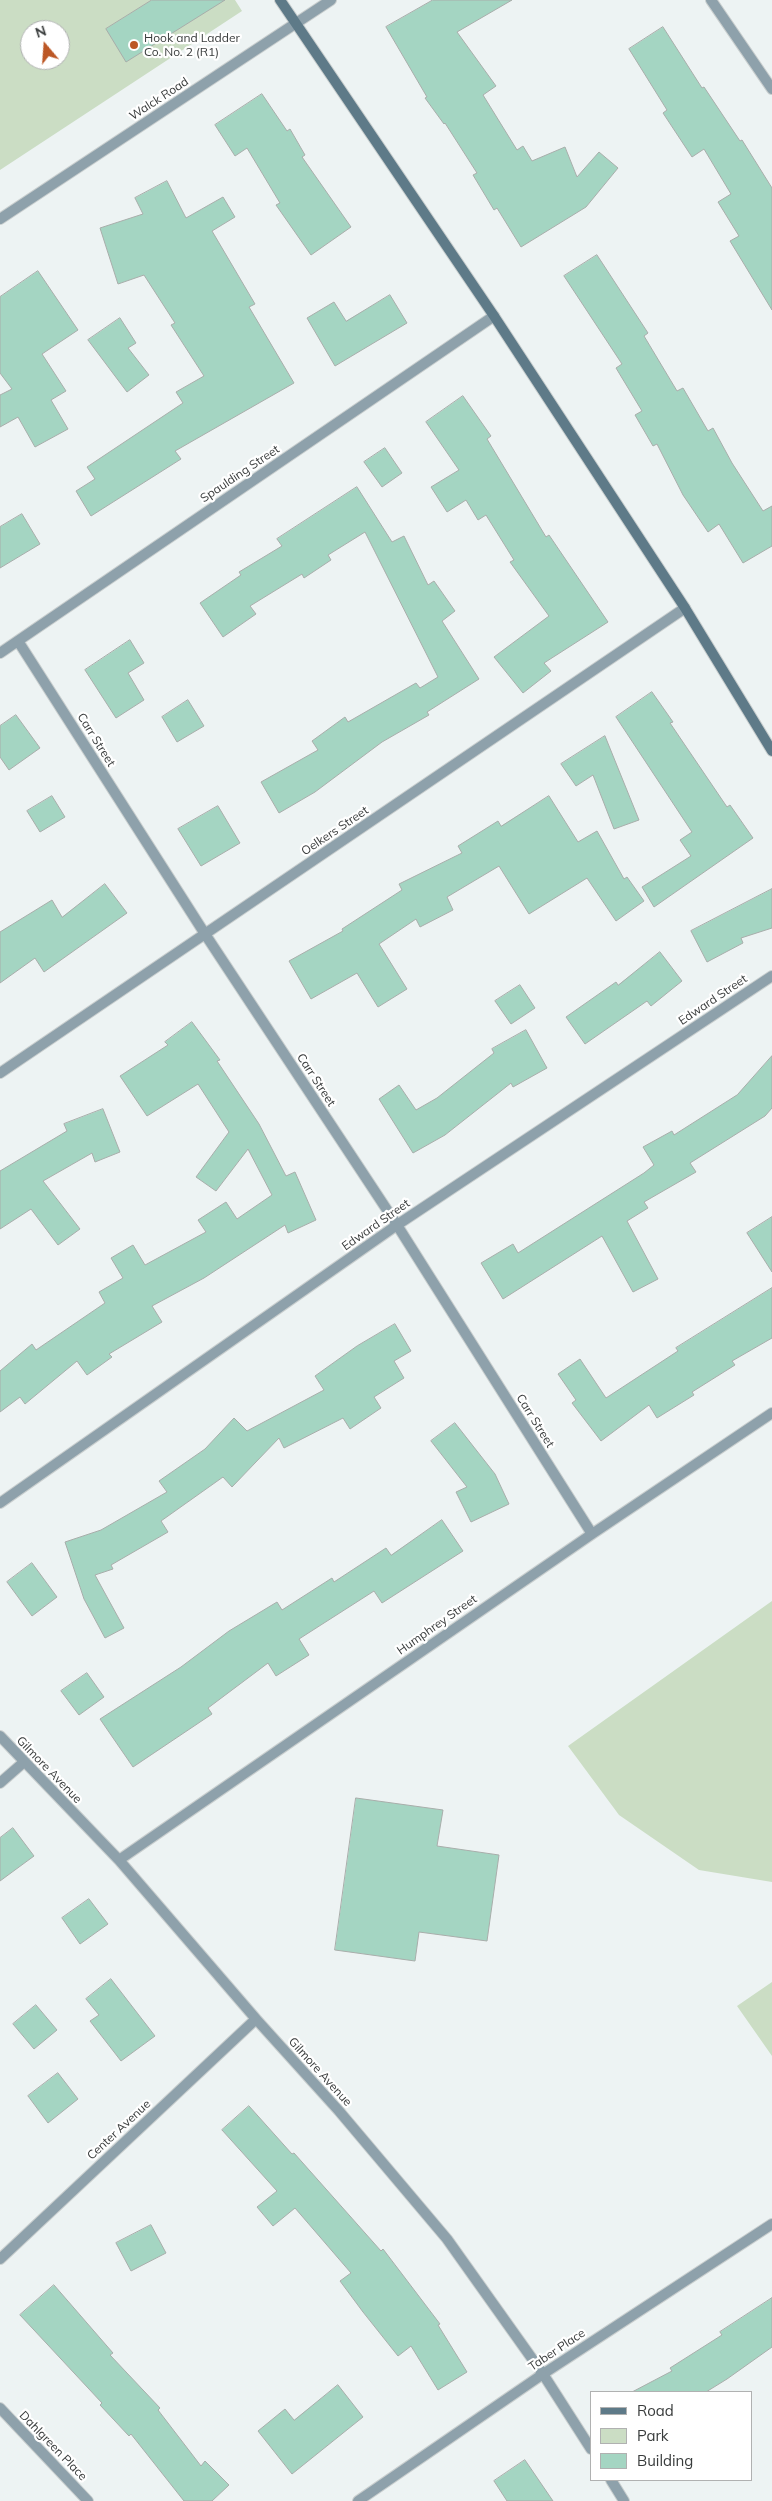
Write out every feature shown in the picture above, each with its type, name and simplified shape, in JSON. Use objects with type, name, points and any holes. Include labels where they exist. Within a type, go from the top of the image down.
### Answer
[{"type":"street","points":[[280,0],[494,316],[684,608],[772,751]]},
{"type":"street","name":"Walck Road","points":[[0,219],[331,0]]},
{"type":"street","points":[[711,0],[772,89]]},
{"type":"street","name":"Spaulding Street","points":[[0,653],[494,316]]},
{"type":"street","name":"Oelkers Street","points":[[0,1073],[684,608]]},
{"type":"street","name":"Carr Street","points":[[18,641],[205,934],[397,1225],[592,1534]]},
{"type":"street","name":"Edward Street","points":[[0,1503],[397,1225],[772,976]]},
{"type":"street","name":"Humphrey Street","points":[[119,1860],[592,1534],[772,1413]]},
{"type":"street","name":"Gilmore Avenue","points":[[0,1736],[119,1860],[256,2019],[339,2111],[447,2239],[543,2374],[590,2447]]},
{"type":"street","points":[[0,1783],[24,1762]]},
{"type":"street","name":"Center Avenue","points":[[0,2259],[256,2019]]},
{"type":"street","name":"Taber Place","points":[[358,2501],[543,2374],[772,2224]]},
{"type":"street","name":"Dahlgreen Place","points":[[0,2408],[88,2501]]},
{"type":"street","points":[[612,2481],[624,2501]]},
{"type":"green space","points":[[0,0],[235,0],[242,11],[0,170]]},
{"type":"green space","points":[[772,1601],[772,1882],[699,1870],[619,1815],[568,1746]]},
{"type":"green space","points":[[772,1982],[772,2056],[737,2006]]},
{"type":"building","name":"Hook and Ladder Co. No. 2 (R1)","points":[[152,0],[225,0],[126,62],[106,29]]},
{"type":"building","points":[[433,0],[512,0],[457,32],[496,86],[483,95],[517,150],[523,146],[532,161],[565,147],[577,177],[599,152],[618,168],[586,207],[521,247],[497,208],[494,210],[473,175],[477,173],[445,123],[425,98],[427,97],[386,27]]},
{"type":"building","points":[[663,27],[702,88],[704,87],[740,141],[742,140],[772,188],[772,310],[730,241],[739,236],[718,202],[731,194],[704,149],[692,157],[663,113],[667,110],[629,49]]},
{"type":"building","points":[[262,94],[287,131],[290,129],[305,155],[302,157],[351,227],[311,255],[276,205],[280,203],[247,148],[235,156],[215,125]]},
{"type":"building","points":[[167,181],[186,218],[223,197],[235,217],[212,231],[255,304],[249,307],[294,383],[175,451],[181,459],[91,516],[76,491],[95,479],[87,467],[183,403],[176,392],[204,376],[171,325],[175,323],[144,275],[118,284],[100,228],[143,214],[135,198]]},
{"type":"building","points":[[597,255],[648,333],[644,336],[677,391],[683,388],[708,431],[713,428],[732,463],[763,511],[772,506],[772,546],[743,563],[719,524],[708,532],[683,495],[657,444],[653,446],[635,415],[642,411],[616,368],[622,364],[564,276]]},
{"type":"building","points":[[38,271],[78,330],[42,354],[66,391],[51,400],[68,429],[35,447],[18,417],[0,427],[0,395],[12,389],[0,373],[0,297]]},
{"type":"building","points":[[390,295],[407,323],[335,366],[307,318],[334,302],[346,321]]},
{"type":"building","points":[[120,318],[136,343],[128,348],[149,375],[127,392],[88,340]]},
{"type":"building","points":[[463,396],[491,436],[487,439],[546,537],[549,535],[608,622],[544,663],[551,671],[523,693],[494,657],[549,616],[510,562],[514,560],[486,515],[478,520],[466,500],[447,512],[431,487],[459,470],[426,422]]},
{"type":"building","points":[[385,448],[402,473],[382,487],[364,462]]},
{"type":"building","points":[[357,487],[392,542],[404,536],[428,585],[434,581],[455,611],[442,621],[479,679],[427,712],[429,715],[382,742],[315,792],[279,813],[261,782],[318,750],[312,741],[345,717],[348,722],[416,683],[420,688],[438,677],[365,532],[328,555],[331,560],[304,578],[302,574],[250,606],[256,614],[223,637],[200,603],[241,575],[239,572],[282,546],[277,539]]},
{"type":"building","points":[[22,514],[40,544],[0,568],[0,527]]},
{"type":"building","points":[[130,640],[144,663],[128,673],[144,700],[116,718],[85,670]]},
{"type":"building","points":[[652,692],[673,722],[670,723],[727,807],[730,805],[753,838],[654,907],[642,887],[691,856],[680,840],[692,832],[616,717]]},
{"type":"building","points":[[188,700],[204,726],[177,742],[162,717]]},
{"type":"building","points":[[16,715],[40,748],[9,770],[0,757],[0,726]]},
{"type":"building","points":[[605,736],[639,820],[614,829],[593,775],[576,786],[561,764]]},
{"type":"building","points":[[52,796],[65,817],[40,832],[27,811]]},
{"type":"building","points":[[549,796],[578,842],[597,831],[624,879],[627,877],[644,901],[616,921],[587,878],[529,914],[499,866],[447,897],[453,910],[420,927],[416,919],[379,944],[407,989],[378,1007],[357,973],[311,999],[289,961],[343,931],[342,929],[402,890],[399,884],[462,853],[458,846],[498,821],[501,826]]},
{"type":"building","points":[[218,806],[240,843],[201,866],[178,829]]},
{"type":"building","points":[[105,884],[127,913],[44,972],[35,958],[0,983],[0,932],[52,900],[62,917]]},
{"type":"building","points":[[772,889],[772,928],[741,938],[743,943],[707,962],[691,931]]},
{"type":"building","points":[[660,952],[682,981],[651,1006],[647,1001],[585,1044],[566,1017],[616,982],[618,985]]},
{"type":"building","points":[[520,985],[535,1008],[511,1024],[495,1001]]},
{"type":"building","points":[[192,1022],[220,1060],[217,1061],[259,1124],[286,1176],[295,1172],[316,1220],[288,1233],[285,1225],[204,1278],[152,1306],[162,1322],[109,1354],[112,1357],[87,1375],[77,1361],[25,1404],[20,1397],[0,1412],[0,1371],[32,1344],[36,1350],[105,1303],[99,1292],[123,1278],[111,1258],[133,1245],[145,1265],[206,1232],[198,1220],[226,1202],[237,1219],[272,1195],[248,1149],[216,1191],[196,1177],[229,1132],[198,1084],[147,1116],[120,1076],[168,1045],[165,1042]]},
{"type":"building","points":[[526,1030],[547,1068],[513,1087],[511,1083],[445,1135],[413,1153],[379,1099],[399,1085],[416,1110],[437,1098],[494,1053],[492,1049]]},
{"type":"building","points":[[772,1056],[772,1108],[765,1116],[690,1163],[696,1172],[644,1202],[648,1208],[627,1221],[658,1279],[633,1292],[602,1236],[503,1299],[481,1263],[513,1244],[518,1253],[644,1173],[654,1165],[643,1147],[672,1131],[674,1135],[737,1095]]},
{"type":"building","points":[[103,1109],[120,1152],[95,1162],[92,1153],[43,1181],[80,1229],[58,1245],[31,1209],[0,1229],[0,1171],[67,1131],[64,1124]]},
{"type":"building","points":[[772,1217],[772,1272],[747,1233]]},
{"type":"building","points":[[772,1288],[772,1338],[732,1361],[735,1365],[692,1392],[694,1395],[657,1418],[649,1405],[601,1441],[572,1403],[576,1400],[558,1374],[580,1359],[606,1398],[678,1351],[676,1348]]},
{"type":"building","points":[[395,1324],[411,1351],[394,1361],[404,1378],[374,1397],[381,1408],[350,1429],[343,1418],[284,1448],[279,1438],[232,1487],[223,1477],[161,1521],[168,1532],[111,1565],[113,1569],[95,1575],[124,1628],[105,1638],[84,1599],[65,1542],[101,1530],[167,1492],[159,1481],[205,1449],[234,1418],[247,1431],[324,1390],[315,1376],[357,1346]]},
{"type":"building","points":[[455,1423],[495,1474],[509,1504],[471,1522],[456,1492],[467,1487],[431,1441]]},
{"type":"building","points":[[442,1520],[463,1551],[382,1603],[374,1591],[299,1639],[309,1655],[276,1676],[268,1663],[208,1708],[212,1714],[133,1767],[100,1719],[181,1667],[229,1631],[277,1602],[282,1610],[332,1578],[334,1582],[386,1548],[391,1555]]},
{"type":"building","points":[[32,1563],[57,1597],[32,1616],[7,1582]]},
{"type":"building","points":[[87,1673],[104,1697],[79,1715],[61,1691]]},
{"type":"building","points":[[356,1798],[443,1810],[437,1846],[499,1855],[487,1941],[419,1932],[415,1961],[335,1950]]},
{"type":"building","points":[[13,1828],[34,1856],[0,1881],[0,1838]]},
{"type":"building","points":[[89,1899],[108,1924],[80,1944],[62,1918]]},
{"type":"building","points":[[111,1979],[155,2036],[121,2061],[90,2021],[99,2015],[86,1999]]},
{"type":"building","points":[[36,2005],[57,2030],[34,2049],[13,2024]]},
{"type":"building","points":[[58,2073],[78,2099],[48,2123],[28,2096]]},
{"type":"building","points":[[249,2106],[292,2154],[294,2153],[381,2251],[383,2249],[440,2324],[438,2325],[467,2372],[438,2390],[411,2346],[398,2356],[363,2312],[340,2281],[351,2273],[295,2208],[273,2226],[257,2207],[277,2191],[222,2130]]},
{"type":"building","points":[[151,2225],[166,2253],[131,2271],[116,2243]]},
{"type":"building","points":[[54,2285],[113,2353],[110,2355],[160,2408],[158,2410],[201,2466],[205,2461],[229,2485],[212,2501],[184,2501],[131,2434],[129,2436],[100,2405],[102,2403],[20,2315]]},
{"type":"building","points":[[772,2298],[772,2347],[727,2379],[708,2391],[634,2391],[672,2371],[670,2368],[722,2335],[720,2332]]},
{"type":"building","points":[[338,2385],[363,2417],[292,2474],[258,2431],[285,2409],[294,2420]]},
{"type":"building","points":[[525,2460],[553,2501],[507,2501],[494,2481]]},
{"type":"place","name":"Hook and Ladder Co. No. 2 (R1)","points":[[134,45]]}]
